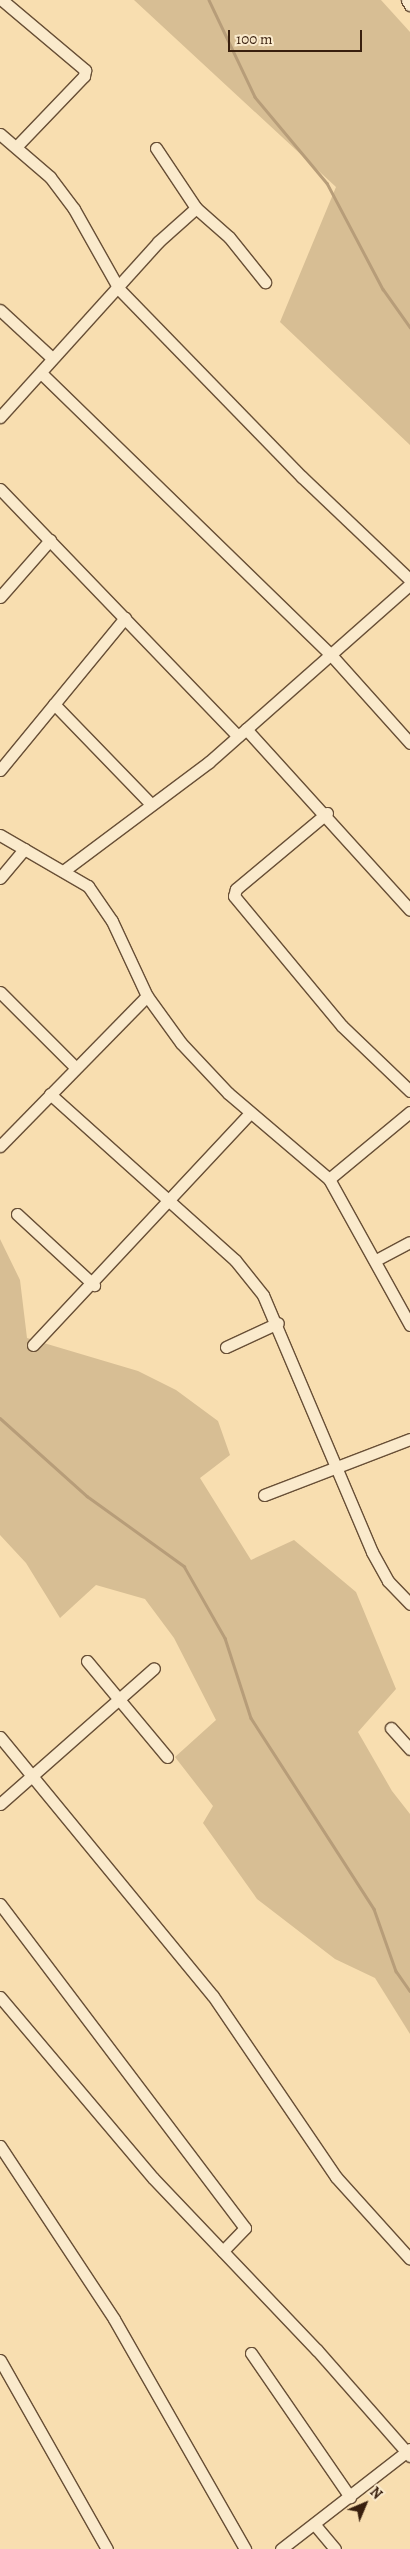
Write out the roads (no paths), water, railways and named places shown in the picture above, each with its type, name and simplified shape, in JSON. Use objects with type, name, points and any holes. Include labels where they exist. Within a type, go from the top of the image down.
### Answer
[{"type":"street","points":[[2,0],[85,70],[84,76],[16,147]]},
{"type":"street","points":[[406,0],[410,5]]},
{"type":"street","points":[[0,134],[50,178],[74,209],[119,288],[295,470],[410,580]]},
{"type":"street","points":[[156,148],[196,208],[229,237],[265,282]]},
{"type":"street","points":[[0,417],[41,373],[52,358],[196,208]]},
{"type":"street","points":[[0,310],[52,358]]},
{"type":"street","points":[[41,373],[332,656],[410,743]]},
{"type":"street","points":[[0,489],[124,618],[327,813],[410,910]]},
{"type":"street","points":[[0,597],[50,540]]},
{"type":"street","points":[[66,869],[242,733],[332,656],[410,584]]},
{"type":"street","points":[[0,770],[124,618]]},
{"type":"street","points":[[54,704],[151,804]]},
{"type":"street","points":[[327,813],[236,889],[234,896],[342,1026],[410,1091]]},
{"type":"street","points":[[0,835],[66,869],[88,886],[112,921],[147,996],[181,1044],[250,1113],[329,1178],[376,1260],[410,1326]]},
{"type":"street","points":[[0,878],[24,849]]},
{"type":"street","points":[[0,992],[76,1068]]},
{"type":"street","points":[[0,1146],[147,996]]},
{"type":"street","points":[[50,1094],[235,1260],[263,1295],[278,1323],[372,1552],[388,1581],[410,1604]]},
{"type":"street","points":[[329,1178],[410,1112]]},
{"type":"street","points":[[33,1345],[94,1285],[250,1113]]},
{"type":"street","points":[[17,1214],[94,1285]]},
{"type":"street","points":[[376,1260],[410,1242]]},
{"type":"street","points":[[226,1347],[278,1323]]},
{"type":"street","points":[[264,1495],[337,1465],[410,1439]]},
{"type":"street","points":[[87,1661],[167,1757]]},
{"type":"street","points":[[0,1804],[121,1701],[154,1668]]},
{"type":"street","points":[[391,1728],[410,1749]]},
{"type":"street","points":[[0,1736],[213,1996],[300,2129],[336,2177],[410,2259]]},
{"type":"street","points":[[0,1904],[245,2228],[223,2251]]},
{"type":"street","points":[[0,1997],[79,2095],[409,2452],[281,2549]]},
{"type":"street","points":[[0,2146],[114,2319],[245,2549]]},
{"type":"street","points":[[251,2353],[350,2497]]},
{"type":"street","points":[[0,2360],[107,2549]]},
{"type":"street","points":[[315,2525],[335,2549]]},
{"type":"waterway","points":[[209,0],[255,97],[327,183],[383,289],[410,327]]},
{"type":"waterway","points":[[0,1418],[87,1496],[184,1566],[225,1638],[251,1718],[374,1909],[396,1971],[410,1991]]}]
